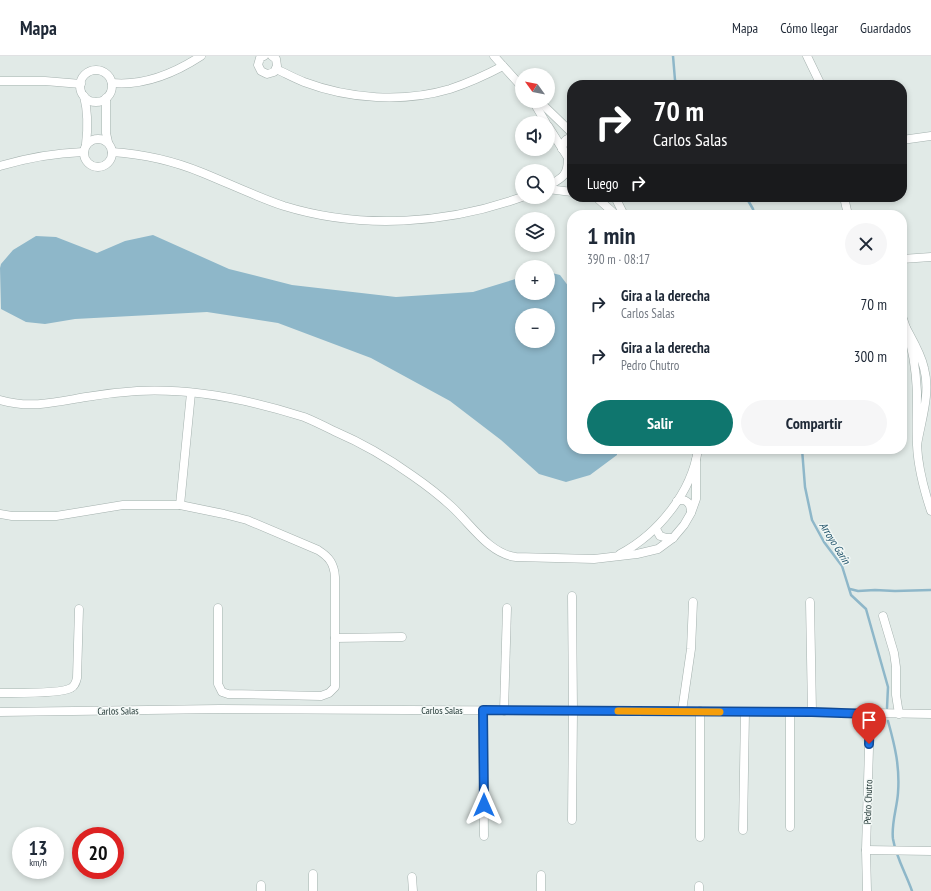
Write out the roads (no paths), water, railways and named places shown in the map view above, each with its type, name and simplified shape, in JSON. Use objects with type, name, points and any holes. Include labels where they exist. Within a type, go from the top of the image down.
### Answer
[{"type":"street","points":[[112,83],[124,84],[153,79],[175,71],[201,56]]},
{"type":"street","points":[[264,56],[259,61],[259,68],[267,74],[274,72],[276,69],[277,62],[272,56]]},
{"type":"street","points":[[494,56],[515,79]]},
{"type":"street","points":[[808,56],[819,80]]},
{"type":"street","points":[[276,69],[303,82],[331,90],[360,96],[390,98],[419,95],[448,89],[476,80],[503,66]]},
{"type":"street","points":[[84,96],[92,101],[102,101],[106,98],[110,94],[112,83],[107,75],[98,70],[89,72],[82,79],[81,84],[86,105],[88,132],[85,148],[86,160],[93,166],[98,167],[106,164],[111,157],[112,152],[106,133],[106,98]]},
{"type":"street","points":[[0,81],[45,81],[81,84]]},
{"type":"street","points":[[546,108],[567,128]]},
{"type":"street","points":[[907,139],[931,136]]},
{"type":"street","points":[[0,166],[30,158],[85,148],[94,139],[99,138],[108,142]]},
{"type":"street","points":[[555,138],[567,156]]},
{"type":"street","points":[[562,149],[565,140],[567,139]]},
{"type":"street","points":[[112,152],[145,156],[181,165],[284,206],[305,211],[362,220],[396,221],[439,218],[475,212],[515,199]]},
{"type":"street","points":[[555,182],[564,176],[567,168]]},
{"type":"street","points":[[555,190],[567,191]]},
{"type":"street","points":[[602,202],[610,210]]},
{"type":"street","points":[[907,259],[931,257]]},
{"type":"street","points":[[907,330],[921,358],[929,385],[916,445]]},
{"type":"street","points":[[907,331],[911,344],[916,386],[916,445],[919,465],[931,511]]},
{"type":"street","points":[[916,386],[929,385]]},
{"type":"street","points":[[0,400],[10,403],[33,405],[51,404],[99,395],[138,391],[191,393],[240,400],[282,410],[306,418],[354,440],[413,476],[451,506],[488,544],[503,554],[516,557],[594,559],[637,554],[652,551],[662,546],[673,538],[684,525],[691,513],[696,500],[696,460]]},
{"type":"street","points":[[180,505],[191,393]]},
{"type":"street","points":[[616,556],[631,548],[656,528],[677,501],[688,480],[697,454]]},
{"type":"street","points":[[677,501],[684,500],[688,502],[691,513]]},
{"type":"street","points":[[0,514],[12,516],[56,516],[123,505],[180,505],[247,520],[318,550],[326,555],[331,561],[336,577],[335,687],[329,693],[322,696],[228,694],[222,692],[218,684],[218,608]]},
{"type":"street","points":[[656,528],[660,536],[673,538]]},
{"type":"street","points":[[572,596],[572,820]]},
{"type":"street","points":[[682,711],[691,649],[693,602]]},
{"type":"street","points":[[810,602],[812,712]]},
{"type":"street","points":[[0,693],[61,691],[71,688],[74,685],[77,678],[79,608]]},
{"type":"street","points":[[504,711],[507,608]]},
{"type":"street","points":[[883,616],[894,653],[896,667],[896,695],[899,714]]},
{"type":"street","points":[[335,638],[402,637]]},
{"type":"street","name":"Carlos Salas","points":[[0,712],[212,709],[700,711],[931,714]]},
{"type":"street","points":[[483,710],[484,836]]},
{"type":"street","points":[[700,711],[700,837]]},
{"type":"street","points":[[743,830],[745,712]]},
{"type":"street","points":[[790,712],[790,827]]},
{"type":"street","name":"Pedro Chutro","points":[[866,891],[870,714]]},
{"type":"street","points":[[866,850],[931,851]]},
{"type":"street","points":[[313,874],[313,891]]},
{"type":"street","points":[[541,875],[541,891]]},
{"type":"street","points":[[412,878],[413,891]]},
{"type":"water","points":[[153,235],[229,269],[292,285],[396,297],[473,292],[515,279],[515,300],[555,300],[555,274],[560,275],[567,284],[567,454],[617,455],[590,475],[566,482],[539,474],[501,440],[450,401],[371,358],[278,323],[207,312],[75,319],[45,324],[26,322],[1,309],[1,264],[13,250],[36,236],[56,237],[97,253],[125,241]]},
{"type":"waterway","name":"Arroyo Garín","points":[[673,56],[675,80]]},
{"type":"waterway","name":"Arroyo Garín","points":[[749,202],[753,210]]},
{"type":"waterway","name":"Arroyo Garín","points":[[802,454],[805,487],[812,520],[824,542],[842,566],[851,595],[866,609],[888,687],[887,708]]},
{"type":"waterway","points":[[850,589],[858,591],[931,590]]},
{"type":"waterway","name":"Arroyo Garín","points":[[888,721],[898,765],[898,793],[893,839],[894,846],[912,891]]}]
